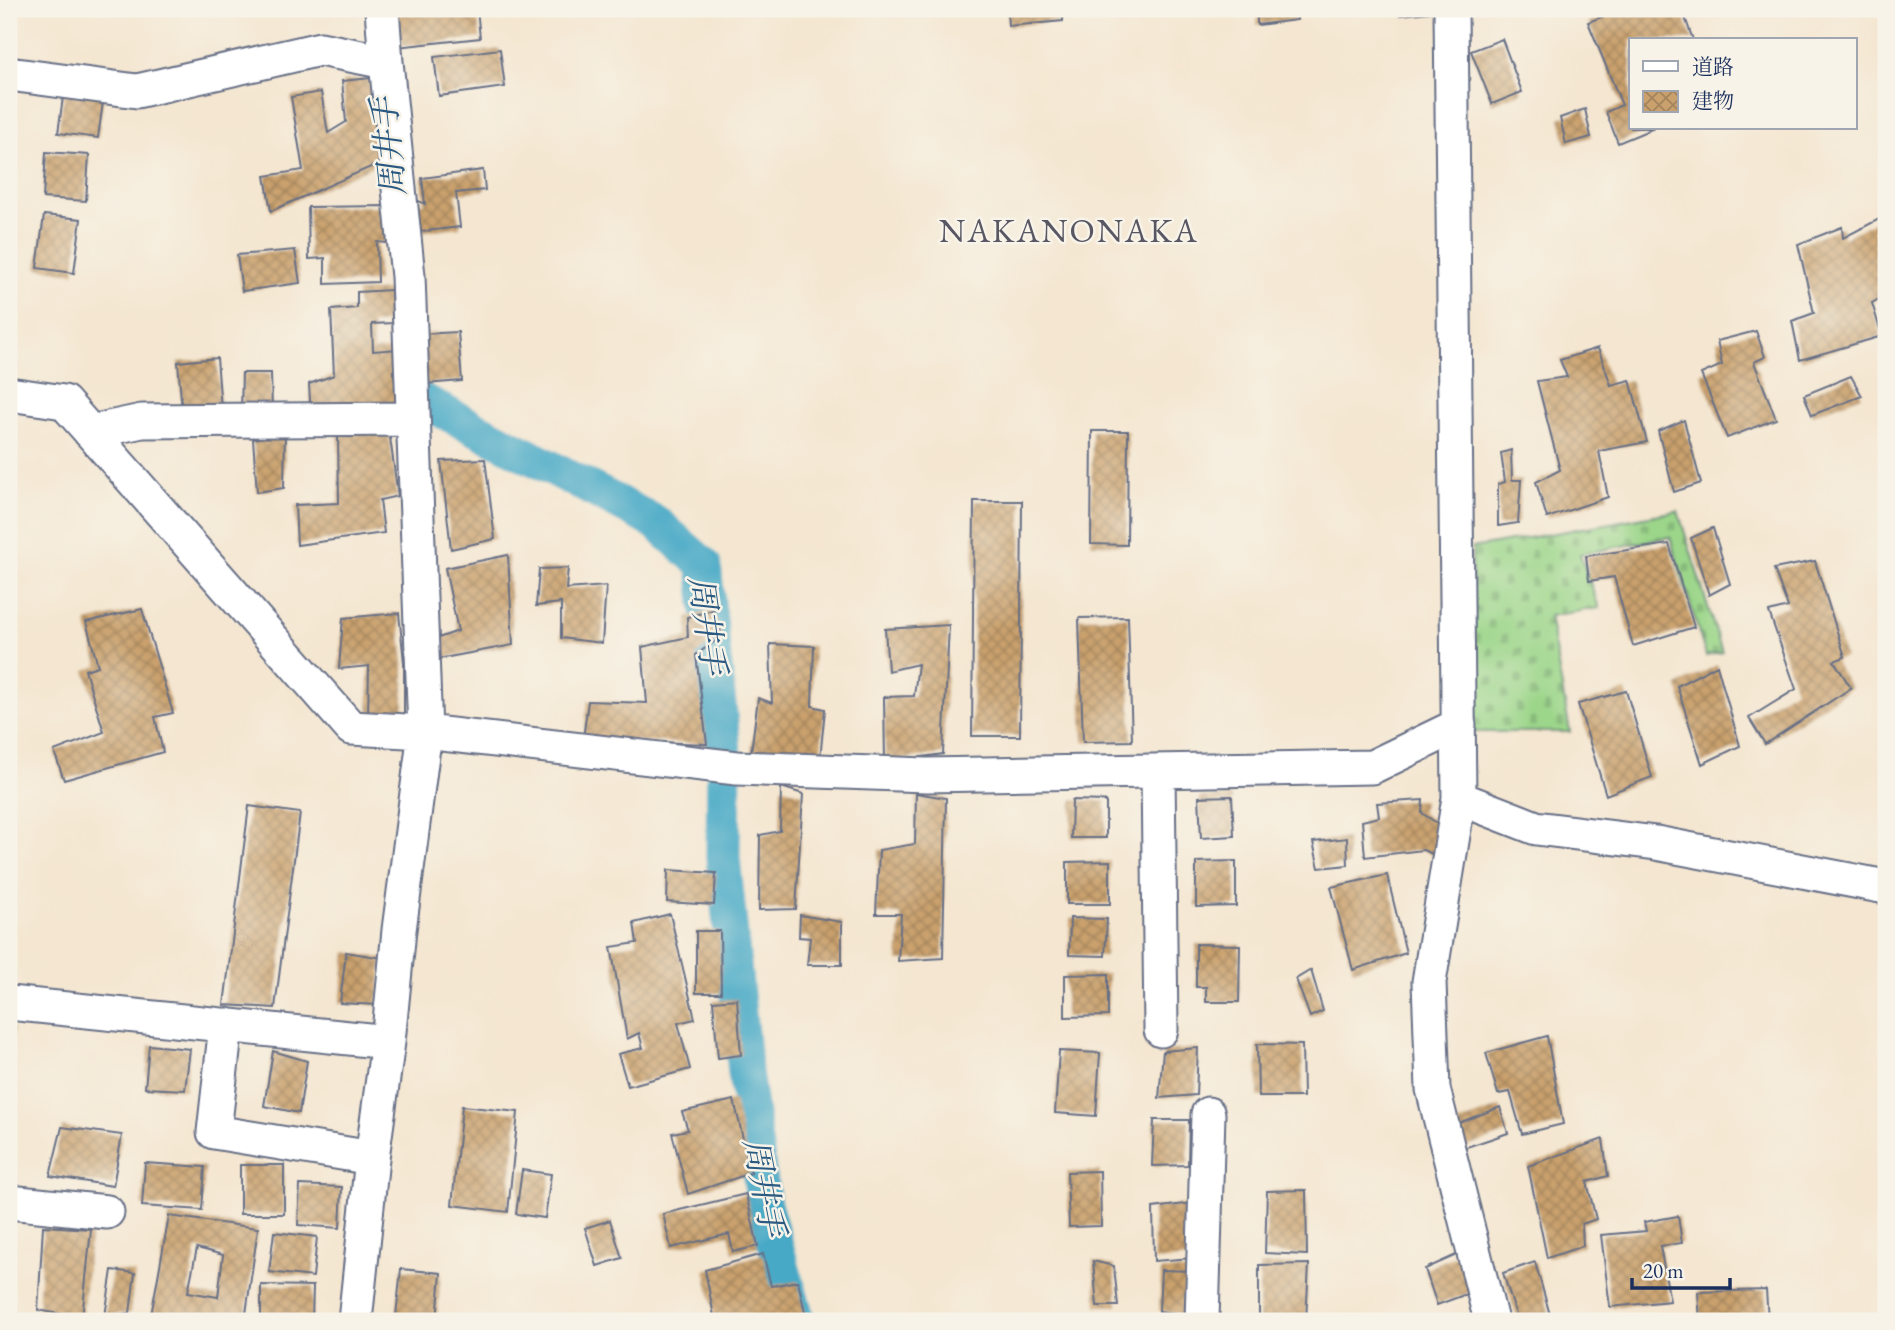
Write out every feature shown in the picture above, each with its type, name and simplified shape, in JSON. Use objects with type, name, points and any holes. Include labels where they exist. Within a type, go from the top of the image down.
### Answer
[{"type":"street","points":[[355,1321],[399,930],[425,732],[408,276],[382,9]]},
{"type":"street","points":[[1451,9],[1459,798],[1429,982],[1433,1089],[1491,1321]]},
{"type":"street","points":[[9,77],[137,91],[320,49],[386,62]]},
{"type":"street","points":[[9,394],[64,402],[351,728],[425,732],[737,768],[926,775],[1372,767],[1460,725]]},
{"type":"street","points":[[90,432],[142,421],[413,419]]},
{"type":"street","points":[[1158,771],[1161,1030]]},
{"type":"street","points":[[1459,798],[1536,828],[1656,843],[1886,887]]},
{"type":"street","points":[[9,1003],[388,1042]]},
{"type":"street","points":[[226,1025],[214,1132],[372,1158]]},
{"type":"street","points":[[1202,1321],[1208,1114]]},
{"type":"street","points":[[9,1202],[107,1212]]},
{"type":"green space","points":[[1678,511],[1722,652],[1706,656],[1670,537],[1580,554],[1599,608],[1549,616],[1570,732],[1472,732],[1472,548]]},
{"type":"building","points":[[393,9],[477,9],[480,38],[397,47]]},
{"type":"building","points":[[1007,9],[1063,9],[1063,21],[1008,26]]},
{"type":"building","points":[[1257,9],[1296,9],[1297,20],[1257,25]]},
{"type":"building","points":[[1401,9],[1440,9],[1440,11],[1400,15]]},
{"type":"building","points":[[1623,9],[1682,9],[1692,38],[1629,38],[1629,130],[1649,130],[1618,143],[1606,112],[1622,105],[1588,22]]},
{"type":"building","points":[[1502,39],[1522,92],[1492,104],[1471,51]]},
{"type":"building","points":[[500,49],[505,87],[439,96],[434,57]]},
{"type":"building","points":[[371,78],[380,163],[271,211],[265,176],[303,170],[291,97],[321,92],[328,133],[346,122],[342,81]]},
{"type":"building","points":[[64,90],[104,95],[98,138],[58,133]]},
{"type":"building","points":[[1585,109],[1591,137],[1566,144],[1560,118]]},
{"type":"building","points":[[46,152],[89,155],[86,201],[43,198]]},
{"type":"building","points":[[483,170],[485,190],[456,193],[460,227],[417,232],[412,198],[425,204],[422,178]]},
{"type":"building","points":[[386,206],[387,243],[377,242],[378,282],[325,284],[325,258],[309,259],[308,207]]},
{"type":"building","points":[[44,215],[81,219],[74,273],[37,268]]},
{"type":"building","points":[[1883,217],[1886,233],[1886,295],[1872,303],[1882,336],[1800,360],[1792,321],[1814,313],[1798,244],[1842,227],[1843,238]]},
{"type":"building","points":[[295,250],[300,283],[242,291],[237,255]]},
{"type":"building","points":[[391,290],[393,323],[372,324],[373,351],[398,349],[401,412],[311,417],[309,384],[334,375],[331,310],[357,308],[357,292]]},
{"type":"building","points":[[1756,331],[1765,357],[1754,362],[1776,419],[1727,438],[1701,374],[1722,365],[1717,341]]},
{"type":"building","points":[[458,332],[462,381],[425,384],[421,334]]},
{"type":"building","points":[[1598,348],[1611,385],[1630,380],[1647,442],[1599,451],[1608,497],[1547,518],[1536,482],[1560,470],[1537,381],[1567,377],[1560,360]]},
{"type":"building","points":[[217,358],[221,409],[182,412],[178,362]]},
{"type":"building","points":[[242,373],[271,373],[272,411],[241,412]]},
{"type":"building","points":[[1851,376],[1862,396],[1812,415],[1804,395]]},
{"type":"building","points":[[1684,420],[1701,483],[1674,492],[1658,431]]},
{"type":"building","points":[[389,430],[398,496],[380,500],[384,533],[297,545],[295,505],[339,503],[338,433]]},
{"type":"building","points":[[1092,431],[1128,431],[1127,545],[1091,544]]},
{"type":"building","points":[[285,433],[284,488],[257,492],[253,439]]},
{"type":"building","points":[[1511,450],[1512,480],[1521,480],[1518,523],[1498,526],[1498,484],[1505,482],[1501,453]]},
{"type":"building","points":[[485,459],[495,539],[451,549],[441,461]]},
{"type":"building","points":[[974,501],[1022,501],[1020,736],[972,736]]},
{"type":"building","points":[[1713,528],[1730,584],[1709,595],[1691,538]]},
{"type":"building","points":[[1669,544],[1694,627],[1633,646],[1614,577],[1589,581],[1586,556]]},
{"type":"building","points":[[508,555],[513,645],[438,659],[433,640],[458,631],[445,568]]},
{"type":"building","points":[[1815,561],[1845,657],[1834,661],[1851,688],[1765,744],[1749,718],[1796,689],[1769,612],[1788,607],[1774,569]]},
{"type":"building","points":[[568,568],[566,589],[606,586],[602,643],[561,638],[561,603],[536,606],[539,569]]},
{"type":"building","points":[[142,609],[173,713],[155,717],[163,752],[64,780],[54,751],[104,732],[85,670],[98,666],[86,622]]},
{"type":"building","points":[[713,610],[722,636],[696,655],[707,744],[583,739],[588,701],[647,703],[642,647],[688,637],[687,617]]},
{"type":"building","points":[[399,613],[404,663],[404,714],[368,717],[369,666],[339,669],[343,618]]},
{"type":"building","points":[[1128,617],[1132,741],[1083,742],[1079,618]]},
{"type":"building","points":[[949,625],[943,754],[885,762],[884,697],[914,696],[918,664],[888,671],[885,629]]},
{"type":"building","points":[[770,644],[814,646],[812,706],[825,709],[820,759],[751,752],[758,698],[772,703]]},
{"type":"building","points":[[1717,665],[1740,746],[1702,764],[1677,686]]},
{"type":"building","points":[[1626,691],[1652,777],[1606,795],[1578,704]]},
{"type":"building","points":[[781,787],[803,794],[796,909],[759,910],[760,835],[780,831]]},
{"type":"building","points":[[916,793],[946,798],[943,958],[898,961],[901,914],[876,914],[879,850],[915,844]]},
{"type":"building","points":[[1232,796],[1234,836],[1201,838],[1199,797]]},
{"type":"building","points":[[1072,800],[1106,801],[1106,838],[1071,838]]},
{"type":"building","points":[[1423,800],[1422,813],[1441,826],[1435,855],[1423,850],[1365,857],[1362,821],[1379,817],[1377,803]]},
{"type":"building","points":[[249,806],[300,813],[275,1008],[224,1005]]},
{"type":"building","points":[[1347,838],[1348,865],[1319,868],[1313,842]]},
{"type":"building","points":[[1110,861],[1110,904],[1067,904],[1067,862]]},
{"type":"building","points":[[1236,861],[1236,906],[1196,907],[1196,862]]},
{"type":"building","points":[[668,870],[716,873],[714,905],[667,902]]},
{"type":"building","points":[[1387,875],[1406,953],[1353,970],[1331,887]]},
{"type":"building","points":[[670,914],[695,1019],[678,1023],[690,1069],[628,1086],[618,1054],[643,1048],[639,1033],[627,1039],[611,947],[637,943],[634,923]]},
{"type":"building","points":[[800,915],[842,922],[842,965],[807,965],[810,938],[799,937]]},
{"type":"building","points":[[1070,918],[1107,919],[1105,956],[1069,955]]},
{"type":"building","points":[[696,931],[720,931],[721,993],[696,993]]},
{"type":"building","points":[[1196,944],[1240,945],[1239,1002],[1206,1002],[1206,987],[1196,987]]},
{"type":"building","points":[[346,952],[383,958],[378,1005],[340,1003]]},
{"type":"building","points":[[1311,970],[1323,1011],[1310,1017],[1296,979]]},
{"type":"building","points":[[1108,974],[1108,1016],[1065,1017],[1065,975]]},
{"type":"building","points":[[737,999],[741,1055],[718,1058],[713,1001]]},
{"type":"building","points":[[9,1027],[14,1028],[10,1053],[9,1053]]},
{"type":"building","points":[[1547,1036],[1563,1124],[1522,1134],[1510,1092],[1498,1094],[1486,1053]]},
{"type":"building","points":[[1257,1044],[1302,1045],[1303,1097],[1258,1097]]},
{"type":"building","points":[[149,1045],[190,1049],[185,1090],[145,1088]]},
{"type":"building","points":[[1198,1048],[1196,1095],[1159,1098],[1163,1051]]},
{"type":"building","points":[[273,1051],[307,1061],[299,1113],[264,1106]]},
{"type":"building","points":[[1059,1051],[1100,1053],[1096,1116],[1055,1113]]},
{"type":"building","points":[[734,1100],[751,1173],[688,1194],[672,1133],[688,1130],[682,1112]]},
{"type":"building","points":[[462,1106],[518,1112],[508,1212],[452,1205]]},
{"type":"building","points":[[1500,1107],[1508,1133],[1461,1149],[1456,1124]]},
{"type":"building","points":[[1154,1120],[1189,1120],[1188,1165],[1152,1166]]},
{"type":"building","points":[[62,1127],[122,1135],[113,1186],[50,1176]]},
{"type":"building","points":[[1603,1139],[1608,1176],[1587,1182],[1596,1219],[1582,1224],[1583,1246],[1547,1258],[1528,1166]]},
{"type":"building","points":[[145,1163],[205,1167],[202,1210],[142,1206]]},
{"type":"building","points":[[240,1165],[284,1165],[284,1214],[240,1214]]},
{"type":"building","points":[[522,1170],[551,1174],[545,1218],[516,1214]]},
{"type":"building","points":[[1100,1171],[1101,1226],[1069,1227],[1067,1172]]},
{"type":"building","points":[[300,1185],[342,1187],[340,1228],[298,1225]]},
{"type":"building","points":[[1306,1190],[1307,1255],[1265,1253],[1267,1191]]},
{"type":"building","points":[[746,1194],[758,1246],[733,1252],[729,1234],[671,1248],[663,1214]]},
{"type":"building","points":[[1194,1203],[1193,1258],[1154,1261],[1153,1208]]},
{"type":"building","points":[[169,1216],[258,1228],[245,1321],[216,1321],[216,1313],[215,1321],[150,1321]],"holes":[[[197,1248],[223,1255],[218,1297],[188,1292]]]},
{"type":"building","points":[[1678,1216],[1682,1243],[1660,1246],[1670,1301],[1610,1307],[1601,1235],[1646,1231],[1644,1222]]},
{"type":"building","points":[[610,1220],[622,1258],[597,1266],[585,1228]]},
{"type":"building","points":[[43,1226],[91,1229],[82,1318],[38,1310]]},
{"type":"building","points":[[274,1232],[317,1237],[313,1277],[269,1272]]},
{"type":"building","points":[[1463,1252],[1472,1292],[1437,1305],[1425,1269]]},
{"type":"building","points":[[763,1254],[771,1286],[798,1281],[807,1321],[715,1321],[705,1270]]},
{"type":"building","points":[[1093,1261],[1114,1266],[1118,1306],[1097,1306]]},
{"type":"building","points":[[1535,1262],[1550,1315],[1534,1321],[1518,1321],[1503,1273]]},
{"type":"building","points":[[1309,1264],[1306,1321],[1259,1321],[1259,1265]]},
{"type":"building","points":[[401,1269],[441,1273],[437,1320],[396,1316]]},
{"type":"building","points":[[112,1270],[135,1273],[130,1313],[105,1316]]},
{"type":"building","points":[[1161,1270],[1192,1271],[1189,1316],[1159,1311]]},
{"type":"building","points":[[261,1285],[313,1286],[312,1321],[261,1321]]},
{"type":"building","points":[[1766,1290],[1768,1321],[1700,1321],[1698,1292]]},
{"type":"waterway","name":"周井手","points":[[405,373],[406,392],[655,522],[704,565],[724,751],[723,857],[745,1072],[764,1205],[798,1321]]},
{"type":"district","name":"NAKANONAKA","points":[[1069,230]]}]
